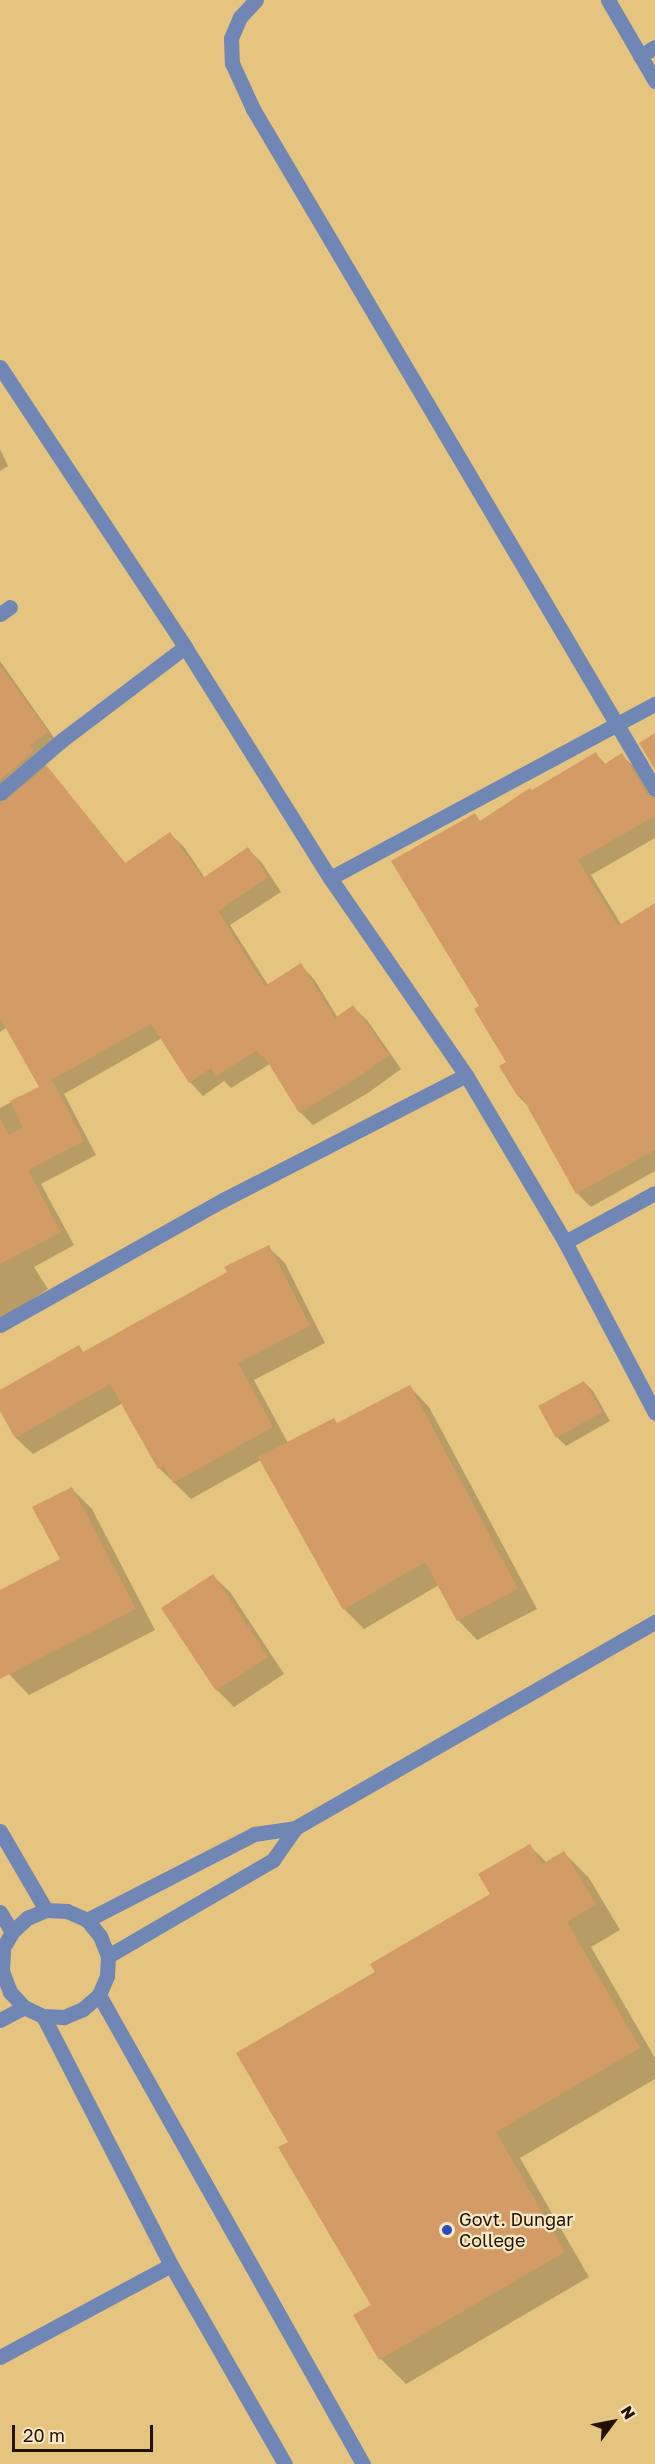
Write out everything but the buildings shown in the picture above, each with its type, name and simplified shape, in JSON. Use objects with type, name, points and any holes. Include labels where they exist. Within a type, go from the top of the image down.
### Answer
[{"type":"street","points":[[256,0],[240,17],[231,38],[232,63],[253,109],[655,789]]},
{"type":"street","points":[[608,0],[655,81]]},
{"type":"street","points":[[640,56],[655,47]]},
{"type":"street","points":[[0,367],[185,646],[330,878],[466,1075],[566,1242],[655,1413]]},
{"type":"street","points":[[0,793],[62,740],[185,646]]},
{"type":"street","points":[[330,878],[619,726],[655,704]]},
{"type":"street","points":[[0,1325],[223,1200],[466,1075]]},
{"type":"street","points":[[566,1242],[655,1193]]},
{"type":"street","points":[[87,1920],[254,1834],[295,1828],[655,1622]]},
{"type":"street","points":[[108,1956],[273,1860],[295,1828]]},
{"type":"street","points":[[0,1831],[46,1910]]},
{"type":"street","points":[[46,1910],[67,1911],[87,1920],[100,1936],[108,1956],[107,1977],[99,1995],[84,2009],[64,2017],[43,2016],[24,2007],[9,1992],[2,1971],[1,1952],[12,1932],[27,1918],[46,1910]]},
{"type":"street","points":[[0,1912],[12,1932]]},
{"type":"street","points":[[99,1995],[363,2464]]},
{"type":"street","points":[[0,2020],[24,2007]]},
{"type":"street","points":[[43,2016],[171,2265],[285,2464]]},
{"type":"street","points":[[0,2357],[171,2265]]},
{"type":"place","name":"Govt. Dungar College","points":[[447,2230]]}]
